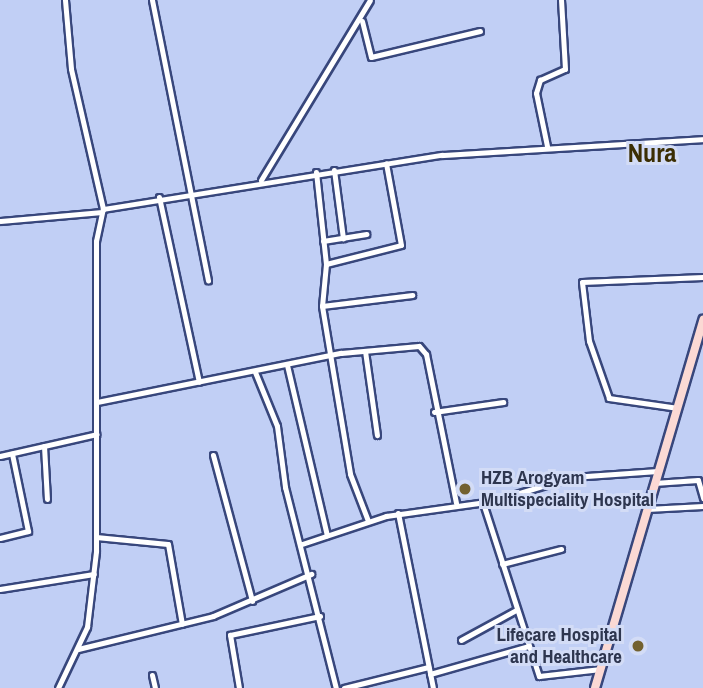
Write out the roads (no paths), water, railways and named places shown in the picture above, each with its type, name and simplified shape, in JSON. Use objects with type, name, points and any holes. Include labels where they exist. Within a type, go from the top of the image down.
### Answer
[{"type":"main road","points":[[595,688],[654,483],[700,341],[703,320]]},
{"type":"street","points":[[58,688],[78,649],[94,574],[102,210],[71,69],[65,0]]},
{"type":"street","points":[[152,0],[208,281]]},
{"type":"street","points":[[261,180],[362,21],[370,0]]},
{"type":"street","points":[[547,146],[536,93],[540,80],[565,69],[561,0]]},
{"type":"street","points":[[362,21],[370,57],[481,32]]},
{"type":"street","points":[[0,221],[102,210],[159,197],[261,180],[386,163],[547,146],[703,139]]},
{"type":"street","points":[[326,264],[401,245],[386,163]]},
{"type":"street","points":[[334,170],[342,238]]},
{"type":"street","points":[[316,172],[326,264],[323,306],[350,474],[368,521]]},
{"type":"street","points":[[159,197],[199,382]]},
{"type":"street","points":[[323,241],[366,234]]},
{"type":"street","points":[[678,408],[609,398],[589,341],[582,282],[703,277]]},
{"type":"street","points":[[323,306],[412,295]]},
{"type":"street","points":[[97,402],[331,355],[422,347],[434,412],[456,503]]},
{"type":"street","points":[[366,351],[377,435]]},
{"type":"street","points":[[287,365],[327,535]]},
{"type":"street","points":[[255,372],[277,426],[336,688]]},
{"type":"street","points":[[434,412],[503,402]]},
{"type":"street","points":[[0,456],[97,435]]},
{"type":"street","points":[[44,446],[47,499]]},
{"type":"street","points":[[0,538],[28,531],[12,454]]},
{"type":"street","points":[[213,455],[251,600]]},
{"type":"street","points":[[302,544],[398,513],[456,503],[483,503],[585,474],[658,471]]},
{"type":"street","points":[[654,483],[698,480],[703,498]]},
{"type":"street","points":[[483,503],[539,676],[601,669]]},
{"type":"street","points":[[647,509],[703,506]]},
{"type":"street","points":[[398,513],[433,688]]},
{"type":"street","points":[[96,537],[168,544],[182,624]]},
{"type":"street","points":[[502,564],[561,549]]},
{"type":"street","points":[[0,589],[94,574]]},
{"type":"street","points":[[78,649],[182,624],[251,600],[311,574]]},
{"type":"street","points":[[461,640],[516,610]]},
{"type":"street","points":[[239,688],[230,635],[320,616]]},
{"type":"street","points":[[430,674],[528,646]]},
{"type":"street","points":[[344,688],[428,667]]},
{"type":"street","points":[[152,675],[155,688]]},
{"type":"place","name":"HZB Arogyam Multispeciality Hospital","points":[[465,489]]},
{"type":"place","name":"Lifecare Hospital and Healthcare","points":[[638,646]]},
{"type":"district","name":"Nura","points":[[652,153]]}]
